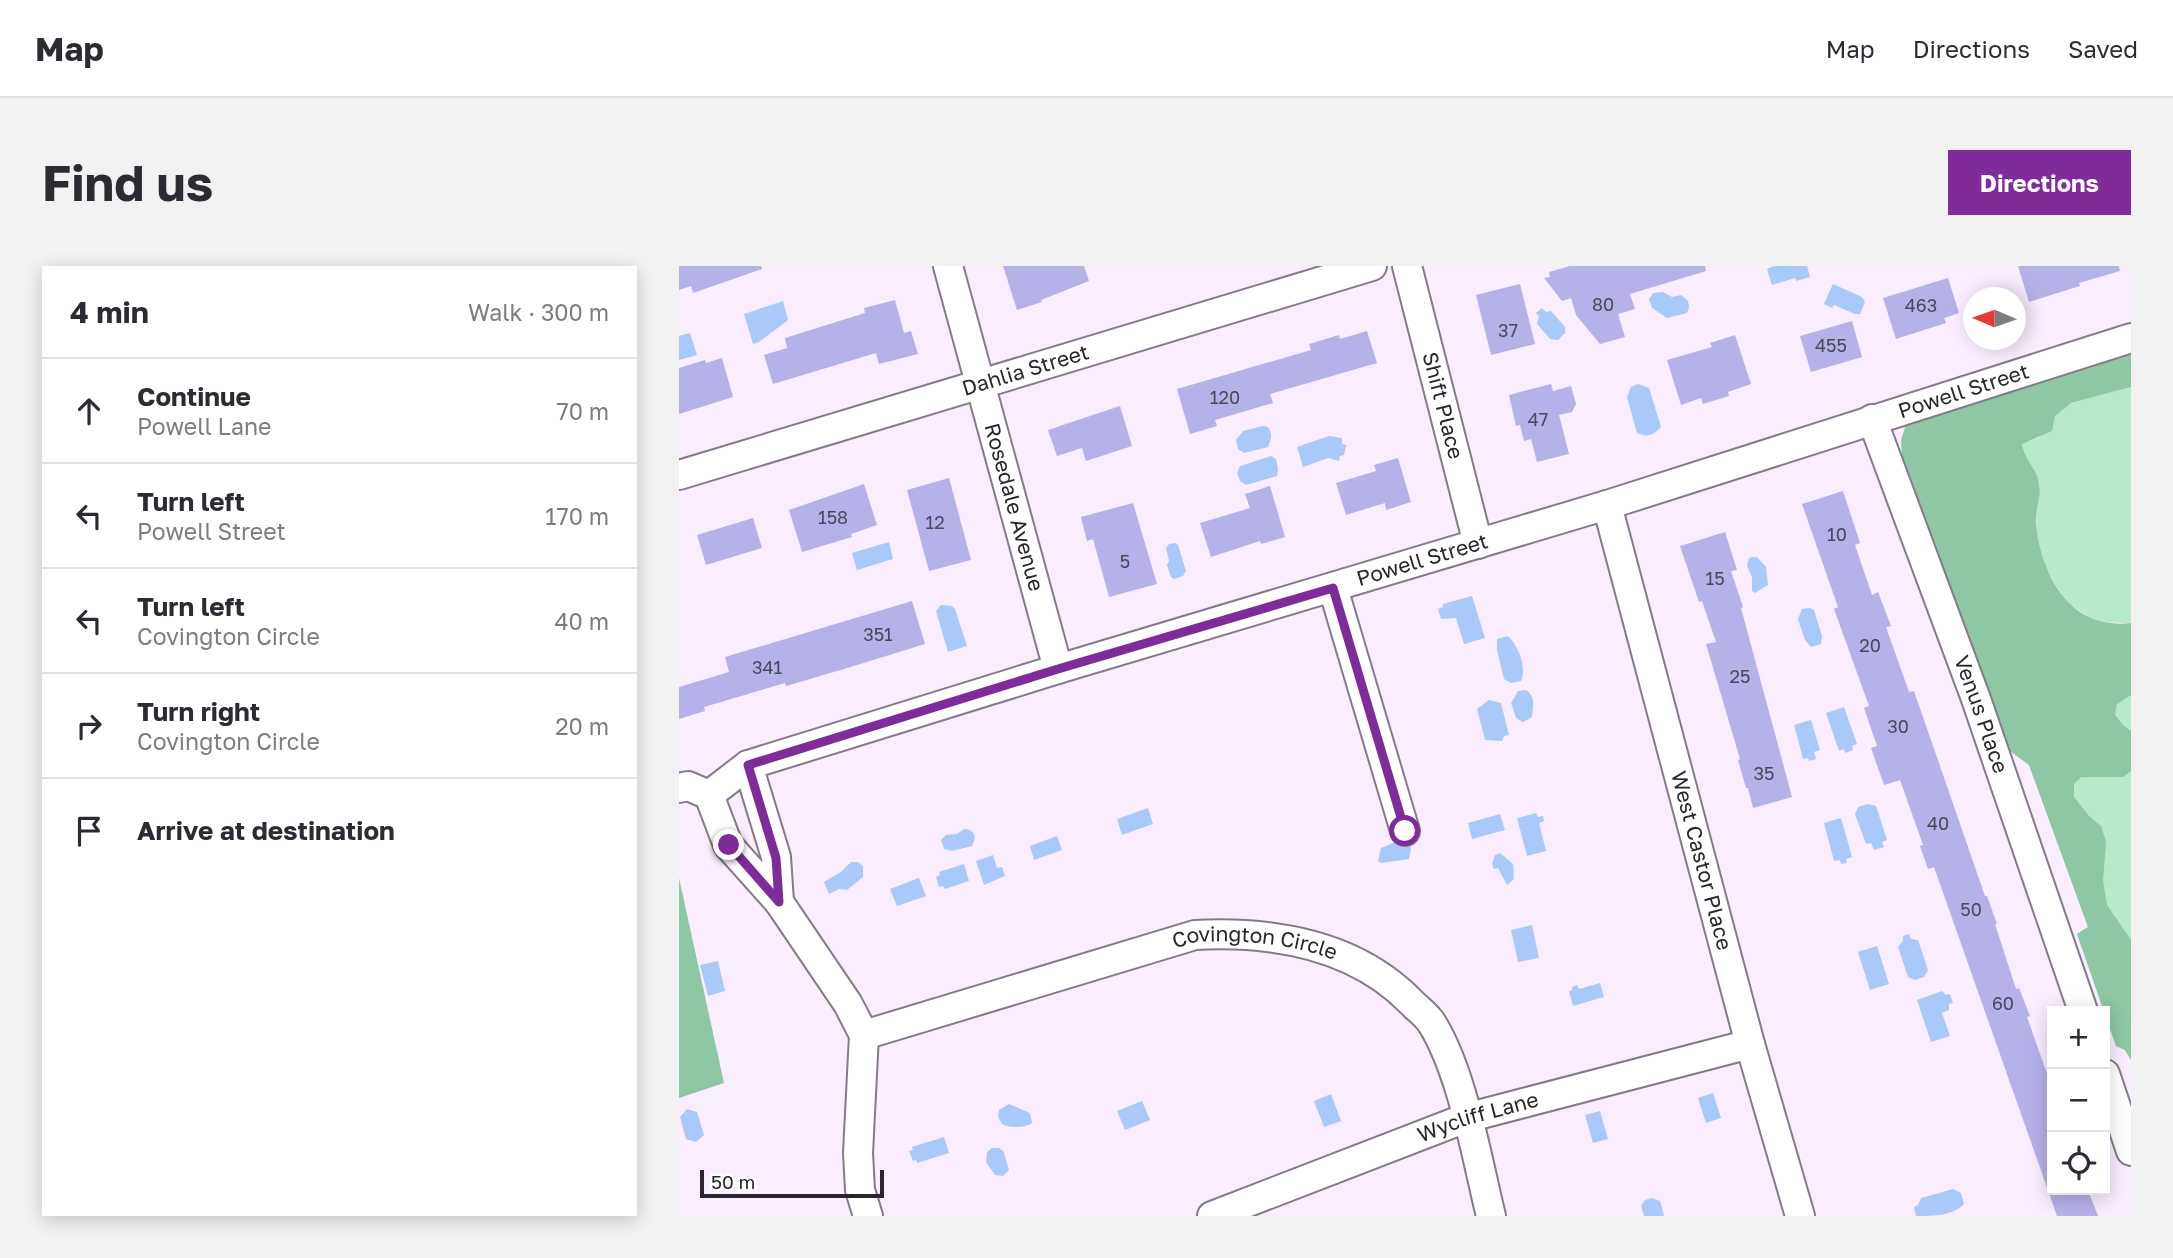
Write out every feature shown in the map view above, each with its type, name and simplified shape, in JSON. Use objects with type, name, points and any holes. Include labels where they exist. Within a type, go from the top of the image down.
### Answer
[{"type":"street","name":"Rosedale Avenue","points":[[948,266],[1058,669]]},
{"type":"street","name":"Dahlia Street","points":[[679,475],[1372,266]]},
{"type":"street","name":"Shift Place","points":[[1407,266],[1478,544]]},
{"type":"street","name":"Powell Street","points":[[709,795],[748,765],[1607,505],[2131,338]]},
{"type":"street","name":"Venus Place","points":[[1872,419],[1976,699],[2081,1006]]},
{"type":"street","name":"West Castor Place","points":[[1607,505],[1750,1045],[1800,1216]]},
{"type":"street","points":[[1333,588],[1405,831]]},
{"type":"street","points":[[748,765],[776,858],[779,902]]},
{"type":"street","points":[[679,788],[688,786],[709,795],[729,845],[779,902],[848,1004],[864,1035],[858,1153],[860,1190],[868,1216]]},
{"type":"street","name":"Covington Circle","points":[[864,1035],[1195,935],[1232,933],[1312,944],[1350,958],[1380,975],[1430,1021],[1451,1066],[1491,1216]]},
{"type":"street","name":"Wycliff Lane","points":[[1212,1216],[1467,1118],[1750,1045]]},
{"type":"street","points":[[2110,1089],[2131,1151]]},
{"type":"green space","points":[[2131,349],[2131,387],[2071,403],[2055,416],[2052,431],[2022,444],[2039,483],[2036,526],[2045,564],[2053,582],[2076,609],[2092,618],[2110,623],[2131,623],[2131,695],[2117,704],[2115,715],[2131,731],[2131,771],[2123,777],[2081,777],[2074,784],[2074,797],[2101,826],[2106,841],[2103,881],[2107,905],[2131,940],[2131,1060],[2125,1050],[2116,1046],[2110,1029],[2110,1006],[2102,1006],[2077,934],[2088,927],[2029,765],[2010,751],[1902,458],[1901,440],[1906,424]]},
{"type":"green space","points":[[2131,387],[2131,623],[2096,622],[2065,601],[2043,563],[2035,523],[2040,485],[2024,456],[2022,443],[2039,438],[2055,416],[2071,403]]},
{"type":"green space","points":[[2131,689],[2131,1060],[2125,1050],[2116,1046],[2110,1029],[2110,1006],[2102,1006],[2077,934],[2088,927],[2029,765],[2010,751],[2001,727]]},
{"type":"green space","points":[[679,878],[724,1083],[679,1098]]},
{"type":"water","points":[[1774,266],[1807,266],[1810,277],[1796,281],[1795,278],[1772,285],[1767,269]]},
{"type":"water","points":[[1833,284],[1862,297],[1865,302],[1860,314],[1824,304]]},
{"type":"water","points":[[1663,292],[1672,297],[1681,295],[1688,301],[1687,313],[1667,318],[1652,308],[1649,299],[1653,293]]},
{"type":"water","points":[[783,301],[788,320],[753,344],[744,314]]},
{"type":"water","points":[[1542,308],[1546,312],[1551,311],[1565,327],[1565,333],[1558,340],[1550,339],[1537,324],[1539,316],[1536,313]]},
{"type":"water","points":[[690,333],[697,355],[679,360],[679,336]]},
{"type":"water","points":[[1638,384],[1649,388],[1661,427],[1651,435],[1637,433],[1627,397],[1631,387]]},
{"type":"water","points":[[1268,427],[1271,432],[1268,447],[1244,453],[1238,449],[1236,440],[1243,431]]},
{"type":"water","points":[[1329,436],[1342,438],[1342,444],[1346,445],[1344,455],[1340,456],[1339,461],[1328,458],[1303,467],[1297,447]]},
{"type":"water","points":[[1271,456],[1276,459],[1277,476],[1246,485],[1240,481],[1237,473],[1240,466]]},
{"type":"water","points":[[889,542],[893,559],[857,570],[852,553]]},
{"type":"water","points":[[1175,543],[1186,571],[1183,576],[1174,579],[1167,565],[1169,561],[1166,548]]},
{"type":"water","points":[[1757,557],[1766,567],[1768,585],[1755,593],[1752,591],[1752,577],[1747,566],[1749,558]]},
{"type":"water","points":[[1472,596],[1485,638],[1464,644],[1456,618],[1441,619],[1438,609],[1443,607],[1443,604]]},
{"type":"water","points":[[941,605],[955,609],[967,646],[948,652],[936,611]]},
{"type":"water","points":[[1802,609],[1814,610],[1822,636],[1821,644],[1811,647],[1805,640],[1798,619]]},
{"type":"water","points":[[1508,636],[1518,651],[1523,669],[1521,681],[1511,683],[1504,679],[1497,650],[1497,639]]},
{"type":"water","points":[[1526,690],[1533,699],[1533,709],[1532,717],[1523,722],[1516,718],[1511,703],[1518,691]]},
{"type":"water","points":[[1489,700],[1501,703],[1509,735],[1504,736],[1502,741],[1485,740],[1477,709]]},
{"type":"water","points":[[1844,707],[1857,744],[1852,746],[1853,750],[1845,753],[1844,749],[1839,751],[1826,713]]},
{"type":"water","points":[[1811,720],[1820,750],[1814,752],[1816,759],[1809,761],[1808,758],[1803,759],[1794,725]]},
{"type":"water","points":[[1868,804],[1876,806],[1887,840],[1882,842],[1884,847],[1874,850],[1871,843],[1866,844],[1855,814],[1858,807]]},
{"type":"water","points":[[1148,808],[1153,824],[1122,835],[1117,819]]},
{"type":"water","points":[[1536,813],[1538,817],[1543,816],[1544,821],[1539,823],[1546,851],[1527,856],[1517,818]]},
{"type":"water","points":[[1500,814],[1505,830],[1472,839],[1468,823]]},
{"type":"water","points":[[1841,818],[1852,857],[1846,859],[1847,863],[1841,864],[1840,860],[1834,861],[1824,823]]},
{"type":"water","points":[[964,829],[974,834],[972,846],[952,851],[944,849],[941,840],[946,835],[957,834]]},
{"type":"water","points":[[1057,836],[1062,850],[1034,860],[1030,846]]},
{"type":"water","points":[[1398,841],[1407,842],[1411,848],[1409,859],[1381,863],[1378,861],[1381,848]]},
{"type":"water","points":[[1500,853],[1513,864],[1514,879],[1507,885],[1498,868],[1494,869],[1492,864],[1495,855]]},
{"type":"water","points":[[993,855],[997,868],[1002,867],[1005,876],[984,885],[976,861]]},
{"type":"water","points":[[851,862],[858,862],[863,866],[863,877],[847,890],[839,889],[829,894],[824,882]]},
{"type":"water","points":[[964,864],[969,881],[945,889],[943,886],[939,887],[936,877],[940,875],[939,872]]},
{"type":"water","points":[[919,878],[926,896],[897,906],[890,889]]},
{"type":"water","points":[[1532,925],[1539,958],[1518,962],[1511,930]]},
{"type":"water","points":[[1909,934],[1911,939],[1918,940],[1928,970],[1924,977],[1915,980],[1908,977],[1898,947],[1903,936]]},
{"type":"water","points":[[1877,946],[1889,984],[1870,990],[1858,952]]},
{"type":"water","points":[[718,961],[725,991],[708,996],[700,965]]},
{"type":"water","points":[[1600,983],[1604,997],[1573,1006],[1569,991],[1572,987],[1577,985],[1579,989]]},
{"type":"water","points":[[1942,991],[1946,995],[1950,994],[1953,1003],[1949,1004],[1949,1010],[1942,1013],[1950,1036],[1931,1042],[1917,1000]]},
{"type":"water","points":[[1713,1093],[1721,1118],[1706,1123],[1698,1098]]},
{"type":"water","points":[[1331,1094],[1341,1121],[1324,1127],[1314,1101]]},
{"type":"water","points":[[1142,1101],[1150,1120],[1125,1130],[1117,1111]]},
{"type":"water","points":[[1009,1104],[1030,1113],[1032,1123],[1017,1127],[1002,1124],[998,1117],[999,1110]]},
{"type":"water","points":[[687,1109],[697,1112],[704,1135],[696,1142],[686,1139],[680,1117]]},
{"type":"water","points":[[1600,1111],[1608,1139],[1593,1143],[1585,1115]]},
{"type":"water","points":[[944,1137],[949,1153],[917,1163],[916,1160],[913,1161],[909,1151],[913,1150],[912,1147]]},
{"type":"water","points":[[992,1148],[999,1148],[1004,1152],[1009,1170],[1003,1176],[995,1175],[986,1162],[987,1152]]},
{"type":"water","points":[[1953,1189],[1961,1193],[1964,1204],[1959,1208],[1942,1214],[1916,1216],[1914,1207],[1921,1198]]},
{"type":"water","points":[[1652,1198],[1660,1201],[1664,1216],[1644,1216],[1641,1206],[1645,1200]]},
{"type":"building","points":[[679,266],[761,266],[762,269],[693,293],[691,286],[679,290]]},
{"type":"building","points":[[1003,266],[1084,266],[1089,281],[1017,310]]},
{"type":"building","points":[[1570,266],[1705,266],[1706,271],[1630,294],[1635,309],[1618,314],[1625,337],[1600,344],[1576,315],[1571,298],[1562,301],[1544,278],[1550,277],[1549,272]]},
{"type":"building","points":[[2018,266],[2119,266],[2120,271],[2029,302]]},
{"type":"building","points":[[1948,278],[1959,313],[1944,318],[1946,323],[1896,339],[1883,298]]},
{"type":"building","points":[[1520,284],[1535,344],[1491,355],[1476,295]]},
{"type":"building","points":[[895,300],[904,333],[911,331],[918,354],[879,364],[876,353],[773,384],[764,355],[787,348],[785,338],[865,313],[864,308]]},
{"type":"building","points":[[1852,321],[1862,357],[1811,372],[1800,336]]},
{"type":"building","points":[[1367,331],[1377,363],[1270,394],[1273,403],[1215,420],[1217,426],[1190,434],[1177,389],[1311,350],[1309,344],[1339,335],[1340,339]]},
{"type":"building","points":[[1735,335],[1751,384],[1728,392],[1729,396],[1703,404],[1701,398],[1681,405],[1667,360],[1712,347],[1710,343]]},
{"type":"building","points":[[722,358],[733,397],[679,414],[679,368]]},
{"type":"building","points":[[1551,384],[1553,391],[1571,386],[1576,404],[1572,412],[1559,415],[1569,454],[1537,462],[1531,439],[1524,441],[1520,425],[1516,426],[1509,395]]},
{"type":"building","points":[[1120,406],[1132,446],[1086,461],[1082,448],[1057,456],[1048,430]]},
{"type":"building","points":[[1398,458],[1411,502],[1386,510],[1385,503],[1346,515],[1336,483],[1376,471],[1374,465]]},
{"type":"building","points":[[949,478],[971,560],[929,571],[907,490]]},
{"type":"building","points":[[864,484],[877,525],[851,534],[852,537],[802,552],[789,510]]},
{"type":"building","points":[[1270,486],[1285,537],[1261,544],[1260,541],[1211,557],[1200,523],[1250,508],[1245,494]]},
{"type":"building","points":[[1843,491],[1860,543],[1855,545],[1872,595],[1878,592],[1891,626],[1886,627],[1909,692],[1914,691],[1997,924],[2016,989],[2019,988],[2030,1016],[2027,1017],[2047,1074],[2047,1188],[1934,867],[1928,869],[1920,846],[1923,845],[1900,780],[1884,785],[1871,748],[1877,746],[1864,708],[1869,706],[1834,609],[1838,607],[1802,504]]},
{"type":"building","points":[[1133,503],[1157,584],[1109,597],[1093,539],[1087,541],[1081,517]]},
{"type":"building","points":[[753,518],[762,548],[706,565],[697,535]]},
{"type":"building","points":[[1725,532],[1737,570],[1731,571],[1743,607],[1741,608],[1792,797],[1753,808],[1706,644],[1716,642],[1680,546]]},
{"type":"building","points":[[912,601],[925,644],[786,686],[785,683],[704,707],[705,711],[679,719],[679,687],[729,672],[725,657]]},
{"type":"building","points":[[2050,1195],[2090,1195],[2098,1216],[2057,1216]]},
{"type":"route","points":[[729,845],[779,902],[776,858],[748,765],[1058,669],[1333,588],[1405,831]]}]
